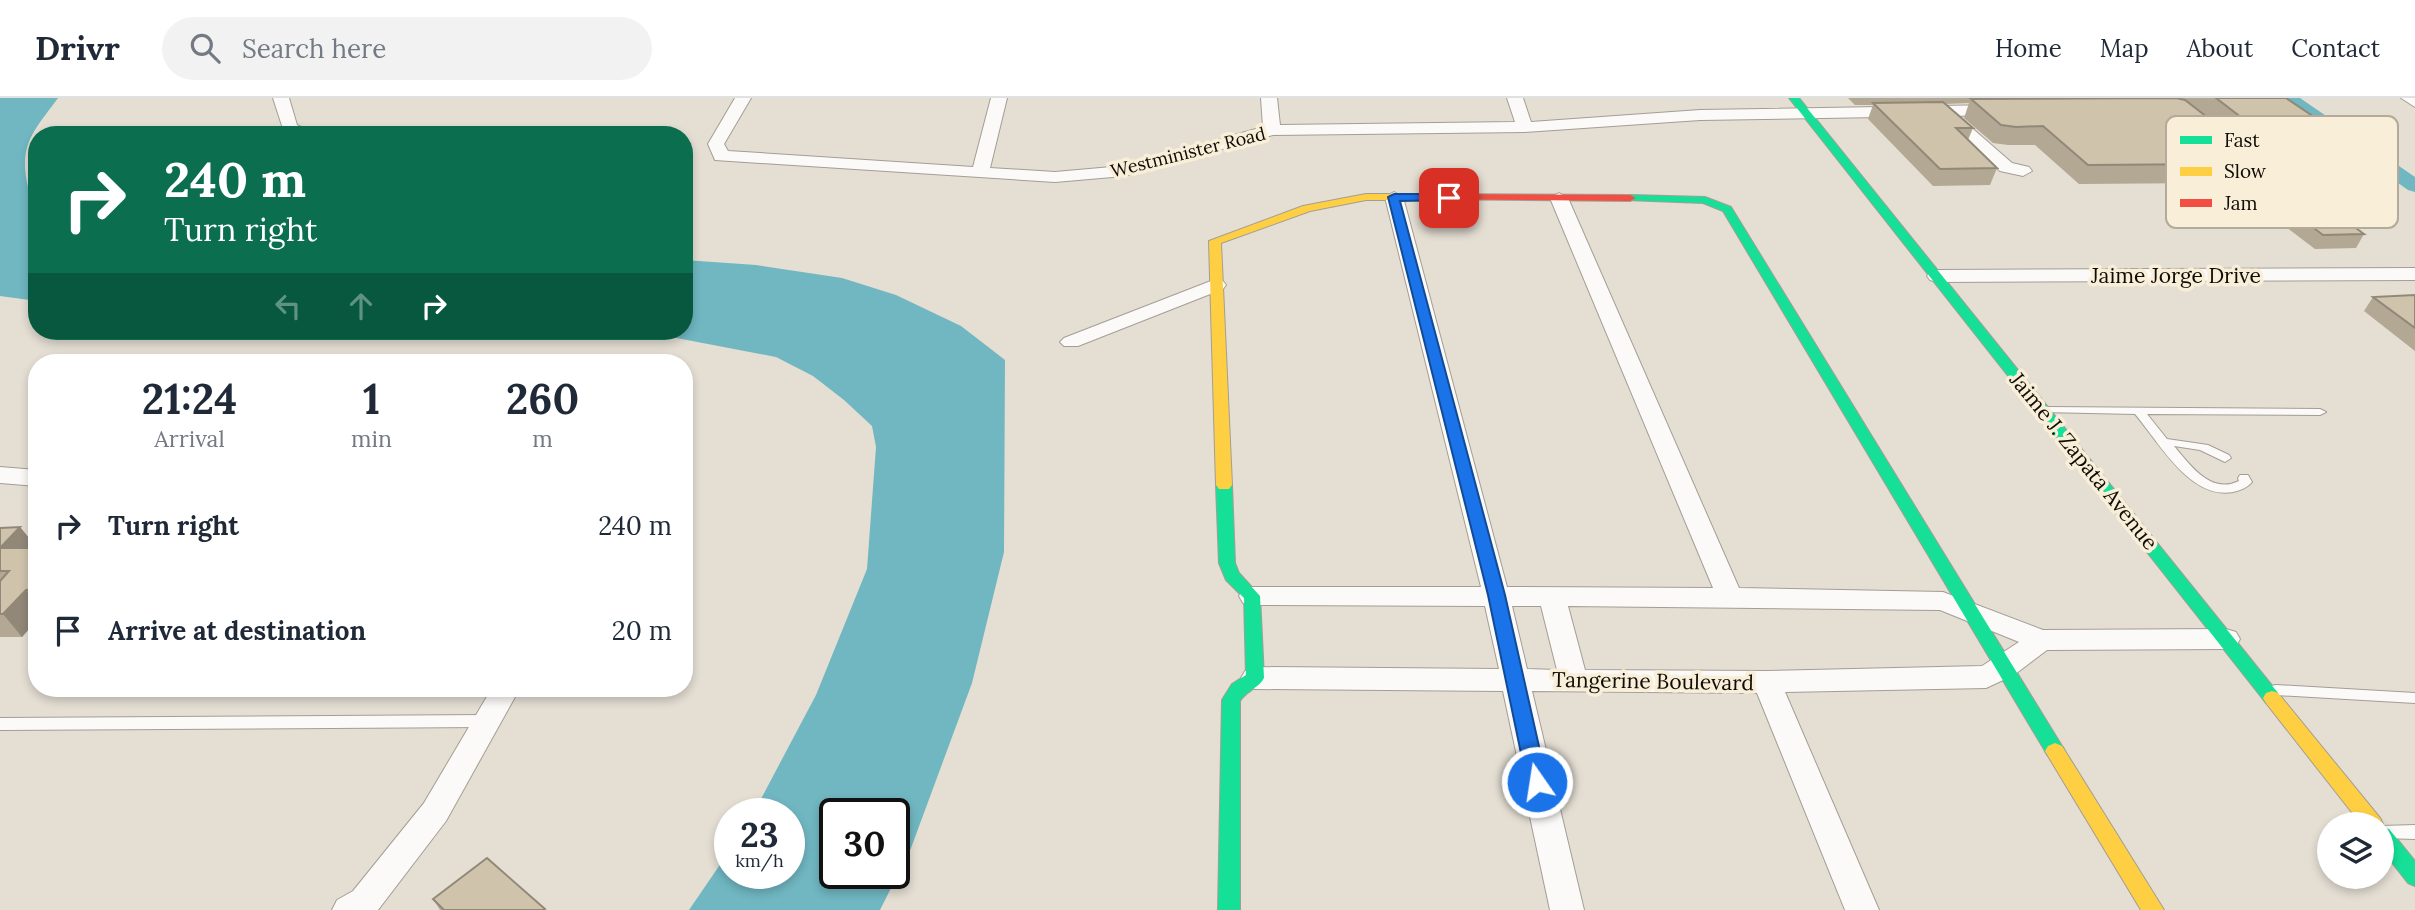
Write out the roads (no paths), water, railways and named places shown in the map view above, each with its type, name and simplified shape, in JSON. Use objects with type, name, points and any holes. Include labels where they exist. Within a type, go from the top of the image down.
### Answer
[{"type":"street","points":[[281,98],[289,126]]},
{"type":"street","name":"Westminister Road","points":[[743,98],[716,144],[721,156],[1055,177],[1124,171],[1272,130],[1525,127],[1700,115],[2012,110]]},
{"type":"street","points":[[980,172],[999,98]]},
{"type":"street","points":[[1269,98],[1272,130]]},
{"type":"street","points":[[1515,98],[1525,127]]},
{"type":"street","name":"Jaime J. Zapata Avenue","points":[[1794,98],[2363,812]]},
{"type":"street","points":[[2409,98],[2415,102]]},
{"type":"street","points":[[2165,108],[2187,116]]},
{"type":"street","points":[[1943,111],[2006,167],[2023,171]]},
{"type":"street","points":[[1394,197],[1496,595],[1567,910]]},
{"type":"street","points":[[1229,910],[1227,867],[1231,701],[1238,689],[1255,678],[1252,596],[1232,576],[1227,563],[1214,241],[1307,208],[1356,199],[1394,197],[1683,198],[1705,200],[1727,209],[1967,610],[2153,910]]},
{"type":"street","points":[[1559,198],[1730,597]]},
{"type":"street","name":"Jaime Jorge Drive","points":[[1937,276],[2415,274]]},
{"type":"street","points":[[1071,342],[1216,285]]},
{"type":"street","points":[[0,475],[28,477]]},
{"type":"street","points":[[1252,596],[1496,595],[1943,601],[2041,640],[2226,639]]},
{"type":"street","points":[[1552,596],[1574,680]]},
{"type":"street","name":"Tangerine Boulevard","points":[[1255,678],[1767,682],[1986,677],[2004,668],[2041,640]]},
{"type":"street","points":[[1767,682],[1862,910]]},
{"type":"street","points":[[349,910],[365,901],[435,812],[501,697]]},
{"type":"street","points":[[2394,849],[2415,877]]},
{"type":"street","points":[[1209,910],[1227,867]]},
{"type":"lane","points":[[2043,410],[2320,412]]},
{"type":"lane","points":[[2138,411],[2201,481],[2228,489],[2240,488],[2246,482],[2244,478]]},
{"type":"lane","points":[[2166,442],[2201,445],[2213,449],[2225,458]]},
{"type":"lane","points":[[2266,689],[2415,698]]},
{"type":"lane","points":[[0,724],[487,721]]},
{"type":"lane","points":[[2394,833],[2415,832]]},
{"type":"water","points":[[0,98],[58,98],[37,126],[28,126],[25,172],[28,187],[28,300],[0,296]]},
{"type":"water","points":[[693,261],[756,265],[842,278],[896,295],[961,326],[1005,360],[1004,552],[972,683],[910,850],[910,798],[819,798],[819,889],[890,889],[880,910],[689,910],[714,873],[714,889],[805,889],[805,798],[761,798],[816,695],[867,569],[876,447],[872,426],[813,376],[776,357],[687,340],[693,340]]},
{"type":"waterway","points":[[2288,98],[2314,116]]},
{"type":"waterway","points":[[2398,174],[2415,186]]}]
